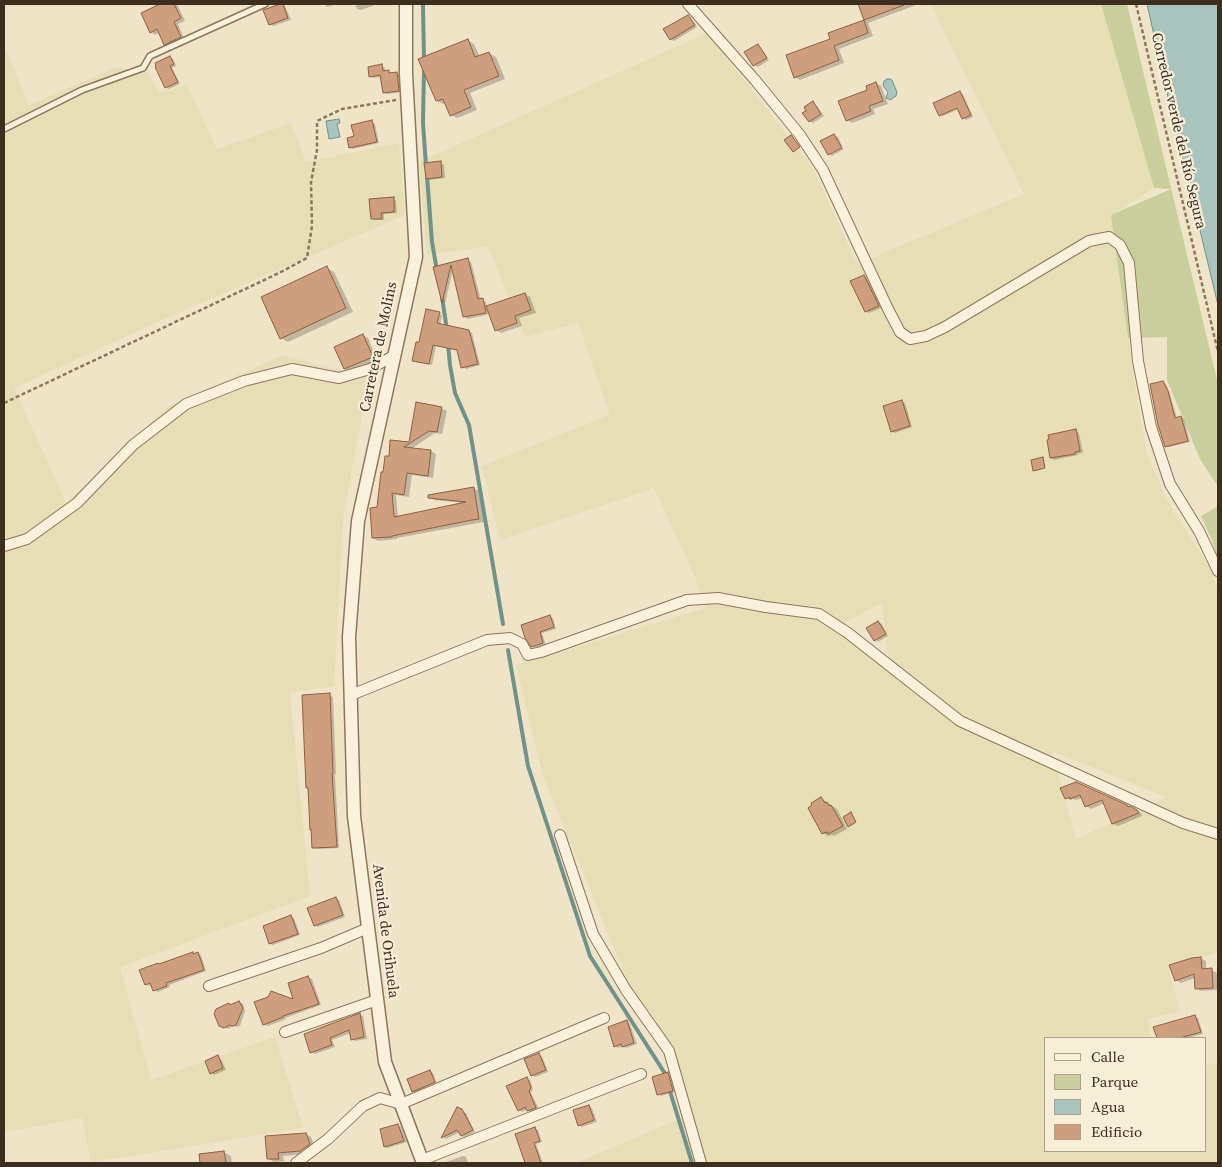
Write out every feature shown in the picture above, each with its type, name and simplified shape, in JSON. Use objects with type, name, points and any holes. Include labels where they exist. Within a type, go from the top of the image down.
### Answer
[{"type":"street","name":"Carretera de Molins","points":[[351,695],[349,637],[358,521],[416,257],[408,98],[406,4]]},
{"type":"street","points":[[688,4],[755,80],[805,142],[823,170],[900,332],[910,339],[926,336],[945,327],[1089,241],[1109,237],[1120,245],[1129,263],[1138,361],[1152,427],[1170,484],[1199,531],[1218,571]]},
{"type":"street","points":[[4,546],[27,539],[77,503],[133,445],[186,404],[244,381],[292,369],[339,378],[370,369],[393,356]]},
{"type":"street","points":[[351,695],[487,640],[510,638],[522,644],[528,655],[687,600],[718,598],[819,614],[848,632],[960,721],[1182,823],[1218,834]]},
{"type":"street","name":"Avenida de Orihuela","points":[[351,695],[354,816],[385,1062],[423,1162]]},
{"type":"street","points":[[560,835],[593,934],[626,990],[669,1051],[701,1163]]},
{"type":"street","points":[[209,986],[321,948],[368,928]]},
{"type":"street","points":[[285,1032],[378,1000]]},
{"type":"street","points":[[296,1163],[328,1139],[363,1106],[380,1098],[401,1104],[604,1018]]},
{"type":"street","points":[[423,1162],[641,1074]]},
{"type":"lane","points":[[4,130],[82,90],[143,68],[150,56],[265,4]]},
{"type":"path","name":"Corredor verde del Río Segura","points":[[1136,4],[1218,352]]},
{"type":"path","points":[[4,403],[307,258],[312,226],[311,182],[317,150],[317,121],[342,109],[408,98]]},
{"type":"shaded area","points":[[931,4],[1101,4],[1154,188],[1112,215],[1134,380],[1147,455],[1171,508],[1212,570],[1218,593],[1218,952],[1169,970],[1180,1011],[1147,1019],[1151,1037],[1044,1037],[1044,1152],[1207,1152],[1207,1065],[1218,1063],[1218,1163],[576,1163],[682,1118],[701,1145],[674,1048],[633,994],[543,776],[516,665],[706,608],[695,577],[654,488],[500,540],[482,466],[610,415],[578,323],[525,337],[488,246],[427,255],[419,162],[707,33],[813,168],[857,264],[1024,194]],"holes":[[[882,603],[887,656],[844,623]],[[1052,751],[1166,797],[1076,839]]]},
{"type":"shaded area","points":[[4,44],[29,105],[116,67],[148,73],[160,93],[186,84],[217,149],[291,123],[306,162],[399,143],[405,215],[162,320],[14,388],[66,503],[170,405],[283,355],[369,378],[343,518],[334,686],[290,693],[310,896],[120,967],[151,1080],[275,1037],[303,1128],[91,1162],[82,1118],[4,1132]]},
{"type":"green space","points":[[1101,4],[1127,4],[1218,384],[1218,487],[1200,459],[1167,380],[1167,337],[1128,338],[1111,215],[1171,189],[1154,188]]},
{"type":"green space","points":[[1218,506],[1218,561],[1212,540],[1201,516]]},
{"type":"water","points":[[1147,4],[1218,4],[1218,305],[1170,106]]},
{"type":"water","points":[[887,79],[892,80],[897,92],[896,96],[890,100],[886,98],[888,92],[883,86],[884,81]]},
{"type":"water","points":[[339,119],[340,123],[337,124],[340,137],[329,139],[326,121]]},
{"type":"building","points":[[160,4],[174,4],[181,18],[174,22],[181,37],[164,45],[157,29],[150,33],[141,13]]},
{"type":"building","points":[[283,4],[288,18],[269,25],[263,10]]},
{"type":"building","points":[[858,4],[904,4],[904,5],[864,20]]},
{"type":"building","points":[[688,15],[695,25],[670,40],[663,29]]},
{"type":"building","points":[[864,20],[868,33],[834,46],[839,60],[794,78],[786,55],[830,39],[828,33]]},
{"type":"building","points":[[468,39],[475,57],[489,52],[499,76],[464,90],[471,107],[450,116],[443,99],[436,101],[418,59]]},
{"type":"building","points":[[758,44],[767,58],[753,66],[744,52]]},
{"type":"building","points":[[170,56],[174,64],[170,66],[178,82],[165,88],[155,63]]},
{"type":"building","points":[[382,64],[383,71],[389,70],[389,73],[397,72],[399,91],[383,93],[380,75],[369,77],[368,67]]},
{"type":"building","points":[[876,82],[883,101],[869,106],[871,111],[846,121],[838,101],[867,90],[866,86]]},
{"type":"building","points":[[960,91],[971,115],[962,119],[957,108],[939,116],[933,103]]},
{"type":"building","points":[[813,101],[821,114],[809,122],[802,113],[806,111],[804,107]]},
{"type":"building","points":[[372,120],[377,142],[349,148],[347,138],[354,136],[351,125]]},
{"type":"building","points":[[834,134],[842,148],[828,155],[820,141]]},
{"type":"building","points":[[791,135],[800,147],[793,152],[784,140]]},
{"type":"building","points":[[441,161],[442,177],[426,179],[424,163]]},
{"type":"building","points":[[394,197],[394,212],[381,213],[382,219],[371,219],[369,199]]},
{"type":"building","points":[[468,258],[478,299],[483,298],[486,313],[463,317],[451,265],[442,303],[433,267]]},
{"type":"building","points":[[327,266],[346,308],[280,339],[261,297]]},
{"type":"building","points":[[864,275],[879,306],[865,312],[850,281]]},
{"type":"building","points":[[525,293],[531,310],[515,316],[517,323],[495,331],[486,306]]},
{"type":"building","points":[[426,309],[440,312],[437,323],[469,330],[478,364],[461,368],[457,350],[433,345],[429,364],[412,361],[416,342],[419,342]]},
{"type":"building","points":[[363,334],[373,357],[344,369],[334,347]]},
{"type":"building","points":[[1163,381],[1168,391],[1175,418],[1181,416],[1188,441],[1165,447],[1158,425],[1150,384]]},
{"type":"building","points":[[902,400],[910,426],[891,432],[883,406]]},
{"type":"building","points":[[416,402],[442,407],[437,432],[429,431],[404,447],[431,450],[428,476],[407,473],[404,495],[392,493],[394,517],[466,502],[428,498],[428,495],[474,487],[479,519],[392,537],[372,538],[370,508],[377,507],[381,472],[383,472],[385,456],[389,456],[390,440],[409,442]]},
{"type":"building","points":[[1076,429],[1080,451],[1075,452],[1075,454],[1050,458],[1048,435]]},
{"type":"building","points":[[1043,457],[1045,468],[1033,471],[1031,460]]},
{"type":"building","points":[[550,615],[554,627],[540,632],[543,643],[531,647],[525,638],[521,625]]},
{"type":"building","points":[[878,621],[886,634],[874,641],[866,628]]},
{"type":"building","points":[[330,693],[332,773],[337,847],[312,848],[308,788],[306,788],[302,695]]},
{"type":"building","points":[[1076,782],[1128,807],[1130,806],[1139,813],[1112,824],[1102,800],[1085,807],[1080,795],[1065,799],[1060,788]]},
{"type":"building","points":[[821,797],[825,803],[827,802],[829,806],[831,805],[843,826],[828,834],[827,832],[822,834],[808,808],[812,805],[811,803]]},
{"type":"building","points":[[851,812],[856,822],[848,827],[843,817]]},
{"type":"building","points":[[336,897],[343,915],[314,926],[307,908]]},
{"type":"building","points":[[291,915],[298,934],[269,944],[263,926]]},
{"type":"building","points":[[193,952],[193,954],[198,952],[204,970],[166,983],[167,986],[153,991],[150,983],[145,985],[139,970]]},
{"type":"building","points":[[1201,957],[1202,969],[1212,968],[1213,988],[1195,989],[1194,974],[1175,981],[1169,965]]},
{"type":"building","points":[[308,976],[319,1004],[263,1025],[254,1002],[268,997],[271,991],[293,999],[288,983]]},
{"type":"building","points":[[239,1001],[243,1008],[236,1025],[224,1028],[219,1026],[214,1014],[216,1009]]},
{"type":"building","points":[[360,1013],[364,1037],[351,1040],[349,1030],[330,1038],[332,1045],[310,1053],[304,1034]]},
{"type":"building","points":[[1195,1015],[1201,1032],[1184,1037],[1157,1037],[1153,1027]]},
{"type":"building","points":[[627,1020],[634,1043],[622,1047],[621,1044],[614,1047],[608,1027]]},
{"type":"building","points":[[539,1053],[546,1070],[531,1076],[524,1059]]},
{"type":"building","points":[[218,1055],[223,1068],[210,1074],[205,1061]]},
{"type":"building","points":[[430,1070],[435,1082],[412,1092],[407,1079]]},
{"type":"building","points":[[668,1072],[673,1091],[657,1095],[652,1077]]},
{"type":"building","points":[[527,1077],[531,1087],[529,1091],[536,1108],[527,1111],[525,1107],[518,1111],[506,1086]]},
{"type":"building","points":[[589,1105],[594,1120],[578,1126],[573,1110]]},
{"type":"building","points":[[457,1107],[462,1109],[473,1130],[461,1136],[457,1130],[441,1138]]},
{"type":"building","points":[[398,1124],[404,1141],[384,1147],[380,1129]]},
{"type":"building","points":[[535,1127],[540,1141],[534,1143],[541,1163],[525,1163],[515,1134]]},
{"type":"building","points":[[306,1133],[310,1144],[300,1151],[278,1153],[279,1159],[267,1159],[265,1136]]},
{"type":"building","points":[[224,1151],[226,1163],[200,1163],[199,1154]]},
{"type":"waterway","points":[[423,4],[424,61]]},
{"type":"waterway","points":[[424,68],[423,123],[426,166]]},
{"type":"waterway","points":[[427,176],[432,242],[437,271]]},
{"type":"waterway","points":[[442,297],[447,330]]},
{"type":"waterway","points":[[448,344],[455,393],[469,425],[503,624]]},
{"type":"waterway","points":[[508,650],[528,766],[590,956],[666,1076]]},
{"type":"waterway","points":[[669,1088],[692,1163]]}]
